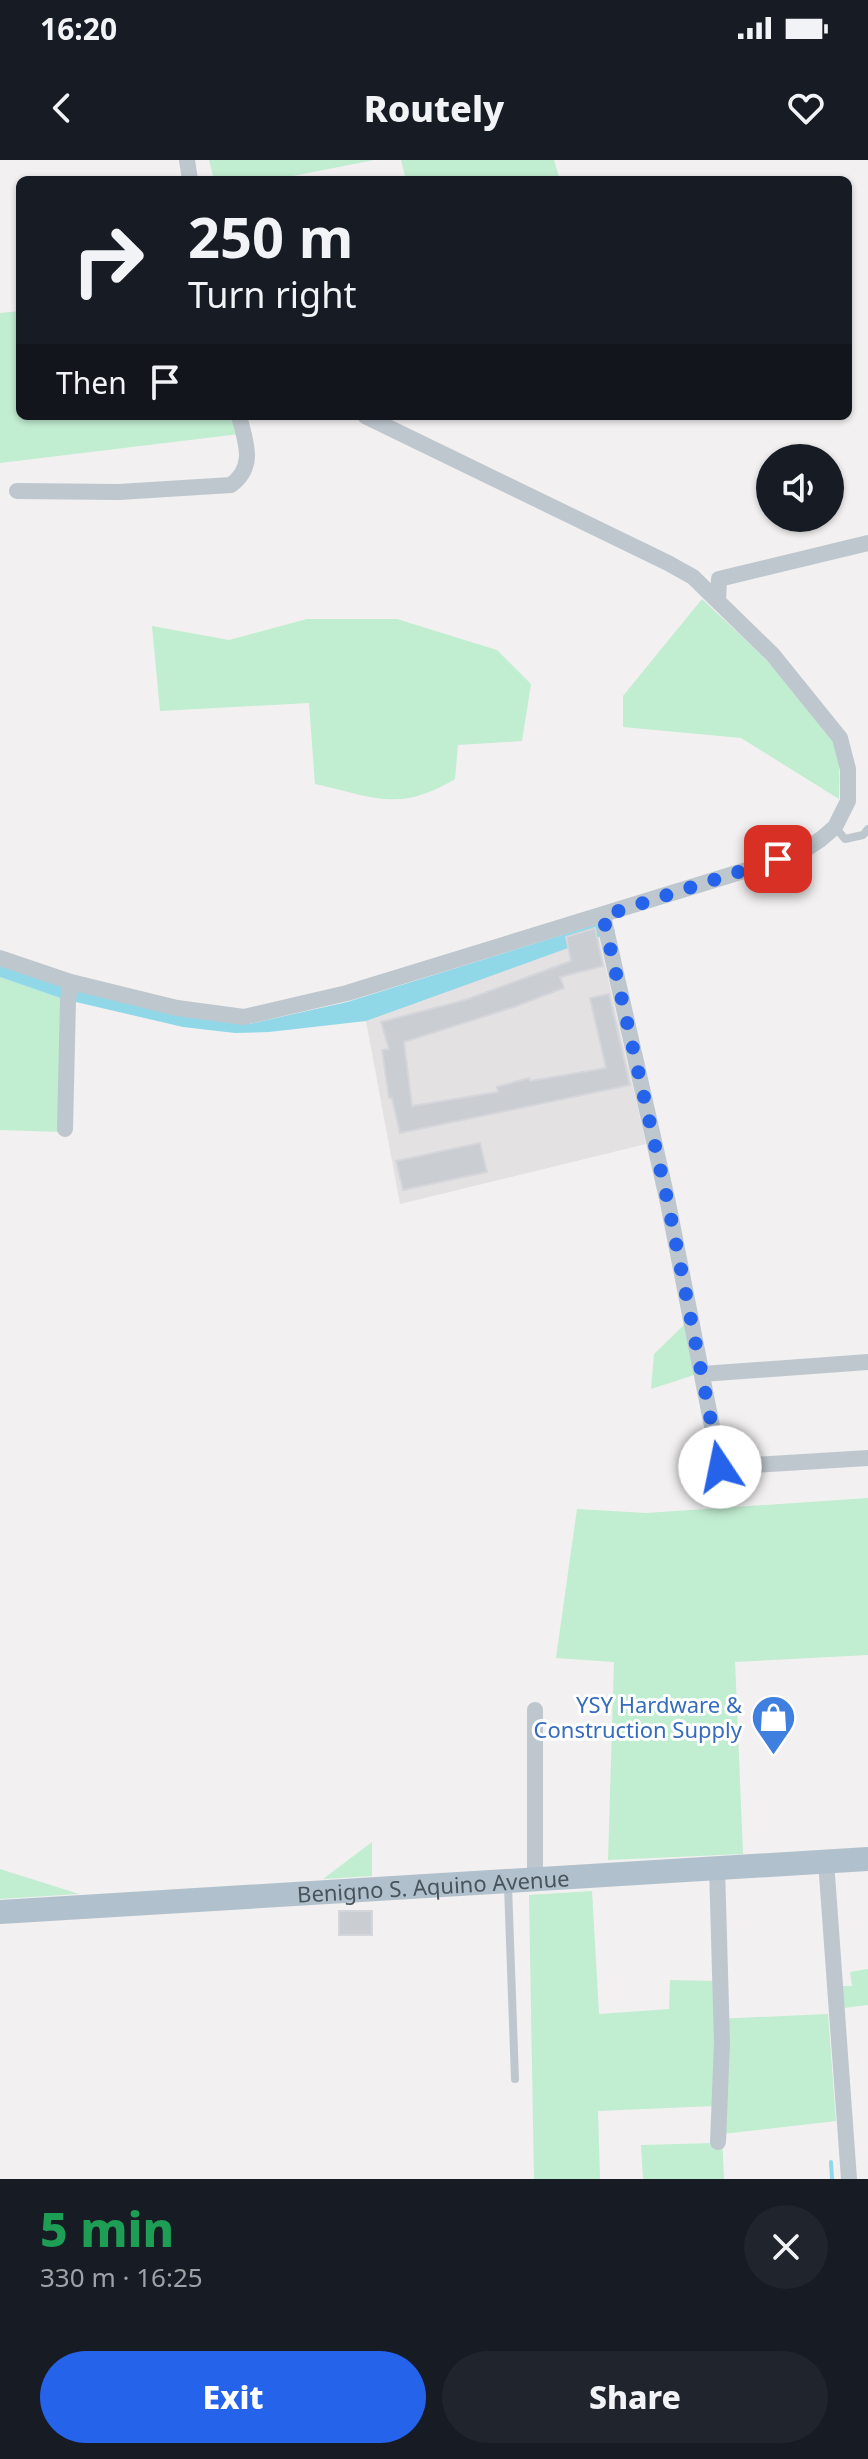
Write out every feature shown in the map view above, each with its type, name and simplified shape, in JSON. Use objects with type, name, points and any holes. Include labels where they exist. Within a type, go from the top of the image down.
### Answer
[{"type":"main road","name":"Benigno S. Aquino Avenue","points":[[0,1912],[868,1859]]},
{"type":"street","points":[[17,491],[119,492],[231,485],[245,475],[248,462],[240,420]]},
{"type":"street","points":[[0,958],[71,982],[177,1008],[244,1017],[347,993],[603,916],[806,849],[835,827],[848,801],[848,769],[840,738],[773,655],[693,577],[373,420]]},
{"type":"street","points":[[718,601],[719,579],[868,543]]},
{"type":"street","points":[[603,916],[668,1203],[720,1467],[868,1458]]},
{"type":"street","points":[[65,1129],[71,982]]},
{"type":"street","points":[[702,1374],[868,1362]]},
{"type":"street","points":[[535,1710],[535,1878]]},
{"type":"street","points":[[826,1861],[849,2179]]},
{"type":"street","points":[[717,1867],[722,2042],[718,2142]]},
{"type":"lane","points":[[835,827],[845,839],[863,835],[868,829]]},
{"type":"lane","points":[[508,1881],[515,2079]]},
{"type":"shaded area","points":[[598,934],[646,1144],[400,1204],[366,1021]]},
{"type":"green space","points":[[209,160],[374,160],[293,176],[213,176]]},
{"type":"green space","points":[[401,160],[554,160],[559,176],[405,176]]},
{"type":"green space","points":[[16,311],[16,420],[236,420],[239,434],[0,463],[0,313]]},
{"type":"green space","points":[[702,599],[772,666],[821,721],[837,752],[839,799],[741,738],[623,727],[623,696]]},
{"type":"green space","points":[[307,619],[397,619],[497,650],[531,684],[522,741],[458,745],[455,779],[418,796],[386,799],[315,784],[309,703],[160,711],[152,626],[229,640]]},
{"type":"green space","points":[[0,977],[63,999],[60,1132],[0,1130]]},
{"type":"green space","points":[[687,1322],[697,1374],[651,1389],[654,1354]]},
{"type":"green space","points":[[868,1498],[868,1655],[735,1662],[743,1854],[608,1860],[614,1662],[556,1658],[577,1509],[646,1513]]},
{"type":"green space","points":[[372,1842],[372,1876],[323,1879]]},
{"type":"green space","points":[[0,1869],[79,1894],[0,1899]]},
{"type":"green space","points":[[592,1891],[599,2014],[669,2009],[670,1980],[714,1981],[715,2019],[828,2014],[836,2121],[722,2134],[724,2179],[643,2179],[641,2145],[714,2143],[714,2106],[598,2111],[600,2179],[534,2179],[529,1895]]},
{"type":"green space","points":[[868,1969],[868,2005],[844,2008],[842,1986],[852,1986],[850,1972]]},
{"type":"water","points":[[610,920],[615,931],[366,1021],[269,1032],[235,1033],[183,1027],[63,999],[0,977],[0,965],[194,1017],[249,1024],[347,1002]]},
{"type":"building","points":[[595,928],[603,966],[560,977],[564,988],[404,1042],[412,1106],[498,1092],[497,1087],[529,1078],[530,1081],[606,1068],[590,998],[609,994],[630,1085],[400,1133],[392,1098],[389,1098],[382,1050],[389,1049],[381,1022],[465,1000],[571,961],[566,937]]},
{"type":"building","points":[[480,1143],[487,1172],[403,1190],[396,1161]]},
{"type":"building","points":[[339,1911],[372,1911],[372,1935],[339,1935]]},
{"type":"waterway","points":[[831,2162],[832,2179]]},
{"type":"place","name":"YSY Hardware & Construction Supply","points":[[773,1756]]},
{"type":"route","points":[[720,1467],[668,1203],[603,916],[778,859]]}]
